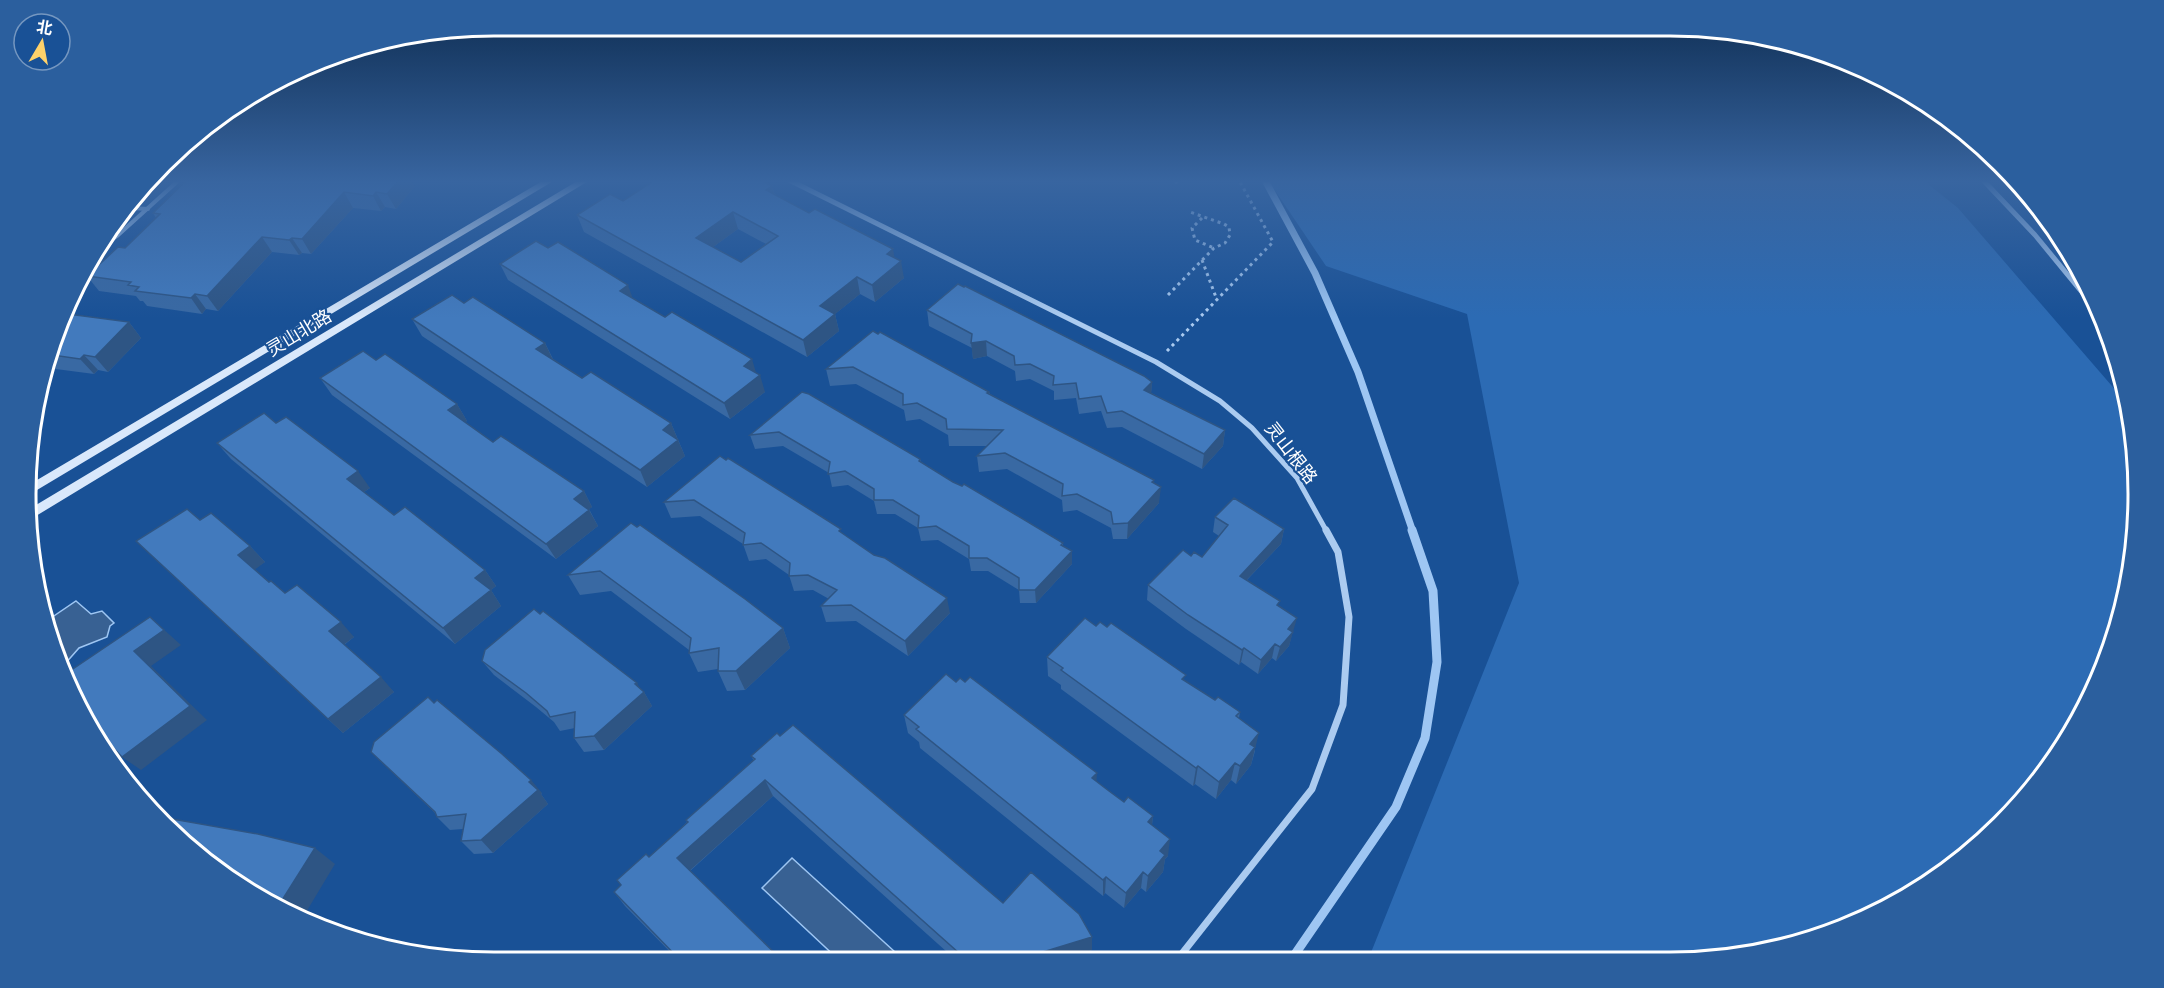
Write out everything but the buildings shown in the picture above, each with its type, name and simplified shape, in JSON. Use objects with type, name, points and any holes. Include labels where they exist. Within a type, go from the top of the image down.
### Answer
[{"type":"main road","name":"灵山北路","points":[[36,486],[473,226]]},
{"type":"main road","name":"灵山北路","points":[[37,511],[509,226]]},
{"type":"street","name":"灵山根路","points":[[882,226],[1156,362],[1220,401],[1252,428],[1297,478],[1338,552],[1349,618],[1343,705],[1312,789],[1183,952]]},
{"type":"street","points":[[2026,226],[2082,293]]},
{"type":"path","points":[[1194,226],[1192,228],[1195,240],[1214,248]]},
{"type":"path","points":[[1168,295],[1214,248],[1229,239],[1229,227],[1226,226]]},
{"type":"path","points":[[1156,362],[1273,242],[1264,226]]},
{"type":"path","points":[[1202,260],[1217,300]]},
{"type":"shaded area","points":[[1299,226],[1974,226],[2116,390],[2124,434],[2128,494],[2127,524],[2119,583],[2104,641],[2093,669],[2081,697],[2051,748],[2033,773],[1994,818],[1949,857],[1899,891],[1873,905],[1817,928],[1759,943],[1700,951],[1371,952],[1519,583],[1467,314],[1326,266]]},
{"type":"shaded area","points":[[76,601],[91,614],[102,611],[114,623],[110,626],[107,637],[79,648],[68,661],[53,617]]},
{"type":"shaded area","points":[[792,858],[895,952],[830,952],[762,888]]},
{"type":"waterway","points":[[1290,226],[1315,273],[1358,372],[1413,532]]},
{"type":"waterway","points":[[1296,952],[1396,807],[1425,738],[1437,662],[1433,591],[1412,530]]}]
